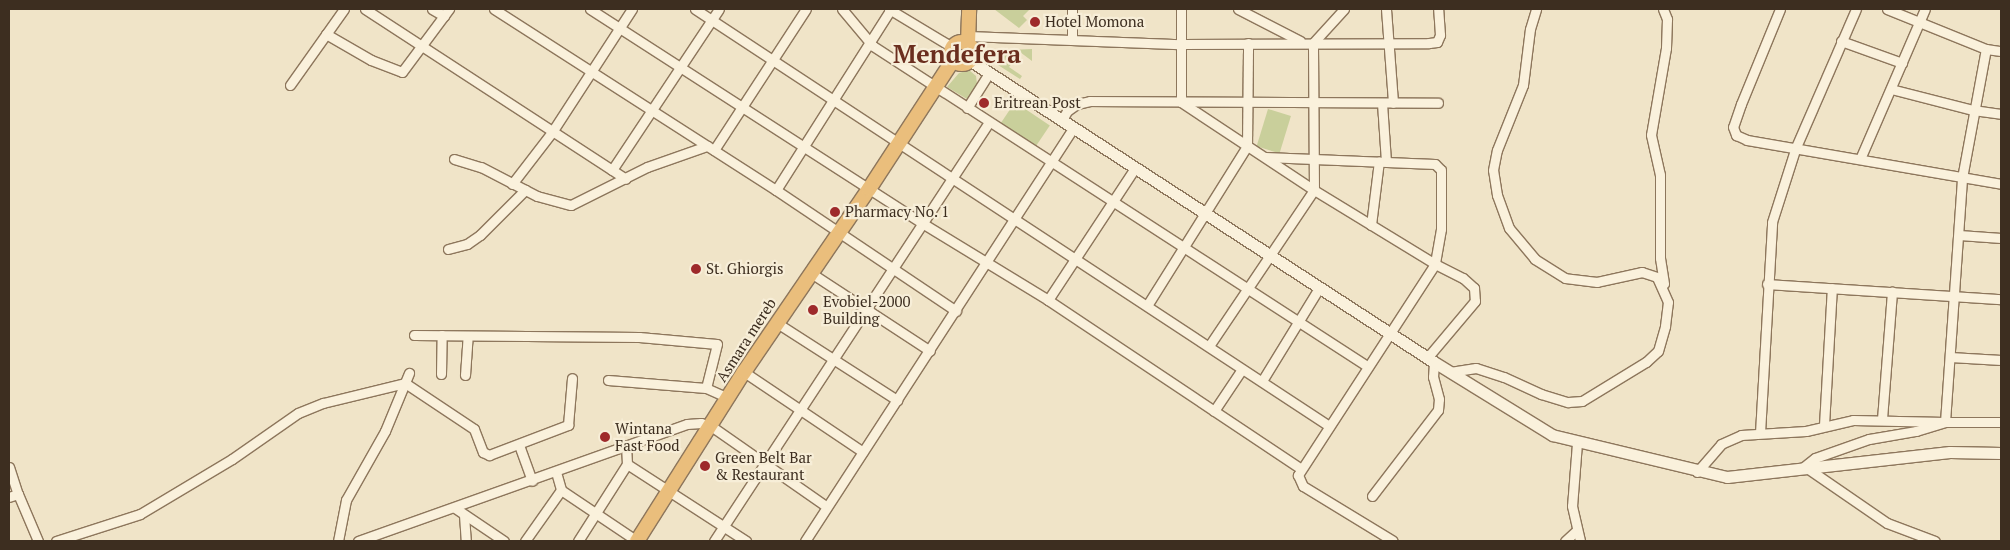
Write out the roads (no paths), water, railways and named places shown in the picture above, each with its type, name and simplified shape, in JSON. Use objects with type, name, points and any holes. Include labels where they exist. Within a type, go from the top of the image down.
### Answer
[{"type":"highway","points":[[968,40],[958,42],[953,54],[964,64],[970,61],[973,52],[968,40],[969,9]]},
{"type":"highway","name":"Asmara mereb","points":[[637,541],[776,323],[900,143],[953,54]]},
{"type":"main road","points":[[970,61],[1537,429],[1577,443],[1697,472],[1735,477],[1950,452],[2001,453]]},
{"type":"street","points":[[290,85],[344,9]]},
{"type":"street","points":[[365,9],[626,179]]},
{"type":"street","points":[[326,34],[399,72],[405,71],[424,47],[446,12],[432,9]]},
{"type":"street","points":[[494,9],[893,266],[956,310]]},
{"type":"street","points":[[590,9],[922,223],[1048,300],[1301,469]]},
{"type":"street","points":[[512,184],[552,132],[632,9]]},
{"type":"street","points":[[695,9],[1148,304],[1329,426]]},
{"type":"street","points":[[612,170],[719,9]]},
{"type":"street","points":[[454,159],[481,167],[512,184],[562,205],[571,205],[680,154],[711,148],[742,107],[806,9]]},
{"type":"street","points":[[842,9],[870,42],[935,87],[1367,366]]},
{"type":"street","points":[[776,190],[890,9],[953,54]]},
{"type":"street","points":[[1072,9],[1072,40]]},
{"type":"street","points":[[1181,9],[1181,102]]},
{"type":"street","points":[[1238,9],[1302,42]]},
{"type":"street","points":[[1210,346],[1314,190],[1313,42],[1344,9]]},
{"type":"street","points":[[1386,9],[1394,103]]},
{"type":"street","points":[[968,40],[1072,40],[1180,44],[1437,42],[1440,35],[1438,9]]},
{"type":"street","points":[[1536,9],[1530,29],[1523,85],[1497,150],[1493,170],[1497,195],[1509,228],[1535,259],[1565,278],[1597,282],[1642,272],[1657,277],[1665,289]]},
{"type":"street","points":[[1450,372],[1476,368],[1504,376],[1541,394],[1568,402],[1582,401],[1646,362],[1658,351],[1665,326],[1668,302],[1660,258],[1660,175],[1651,135],[1666,48],[1667,19],[1663,9]]},
{"type":"street","points":[[1780,9],[1733,127],[1736,135],[1747,140],[2001,184]]},
{"type":"street","points":[[1760,433],[1772,222],[1796,147],[1856,9]]},
{"type":"street","points":[[1887,9],[1986,49],[2001,51]]},
{"type":"street","points":[[1860,159],[1925,9]]},
{"type":"street","points":[[1841,42],[1902,63]]},
{"type":"street","points":[[1148,304],[1247,146],[1248,43]]},
{"type":"street","points":[[1945,422],[1956,296],[1962,178],[1973,110],[1986,49]]},
{"type":"street","points":[[967,108],[989,73]]},
{"type":"street","points":[[1891,89],[1973,110],[2001,114]]},
{"type":"street","points":[[1062,120],[1067,110],[1077,104],[1090,101],[1438,103]]},
{"type":"street","points":[[1181,102],[1314,190],[1435,264],[1463,278],[1477,294],[1475,301],[1431,360],[1439,399],[1438,410],[1372,496]]},
{"type":"street","points":[[1371,225],[1383,161],[1382,103]]},
{"type":"street","points":[[714,541],[989,122]]},
{"type":"street","points":[[805,541],[1073,128]]},
{"type":"street","points":[[1265,157],[1435,164],[1441,170],[1441,229],[1435,264],[1301,469],[1299,481],[1303,486],[1393,541]]},
{"type":"street","points":[[1048,300],[1135,168]]},
{"type":"street","points":[[448,248],[467,244],[480,235],[525,190]]},
{"type":"street","points":[[1959,235],[2001,238]]},
{"type":"street","points":[[811,272],[930,351]]},
{"type":"street","points":[[1767,284],[2001,298]]},
{"type":"street","points":[[1262,381],[1300,322],[1319,288]]},
{"type":"street","points":[[1824,425],[1832,288]]},
{"type":"street","points":[[1882,419],[1892,291]]},
{"type":"street","points":[[776,323],[897,400]]},
{"type":"street","points":[[414,335],[640,337],[717,344],[706,388]]},
{"type":"street","points":[[441,374],[442,335]]},
{"type":"street","points":[[466,375],[468,336]]},
{"type":"street","points":[[1950,357],[2001,360]]},
{"type":"street","points":[[1214,411],[1242,369]]},
{"type":"street","points":[[744,372],[863,452]]},
{"type":"street","points":[[338,541],[346,500],[385,431],[409,373]]},
{"type":"street","points":[[56,541],[140,514],[194,484],[298,413],[323,403],[405,383],[474,429],[483,452],[496,454],[568,425],[572,378]]},
{"type":"street","points":[[608,380],[706,388],[728,398]]},
{"type":"street","points":[[1697,472],[1708,455],[1721,444],[1741,435],[1806,432],[1824,425],[1882,419],[2001,422]]},
{"type":"street","points":[[1935,541],[1888,523],[1803,469],[1815,458],[1840,447],[1945,422]]},
{"type":"street","points":[[358,541],[532,481],[687,424],[711,426],[827,507]]},
{"type":"street","points":[[1577,443],[1572,506],[1576,531],[1580,541]]},
{"type":"street","points":[[518,445],[532,481]]},
{"type":"street","points":[[578,541],[627,464],[626,447]]},
{"type":"street","points":[[627,464],[746,541]]},
{"type":"street","points":[[9,467],[13,496],[38,541]]},
{"type":"street","points":[[556,472],[561,490],[637,541]]},
{"type":"street","points":[[525,541],[561,490]]},
{"type":"street","points":[[455,508],[504,541]]},
{"type":"street","points":[[464,514],[466,541]]},
{"type":"street","points":[[1565,541],[1576,531]]},
{"type":"place","name":"Hotel Momona","points":[[1035,22]]},
{"type":"place","name":"Eritrean Post","points":[[984,103]]},
{"type":"place","name":"Pharmacy No. 1","points":[[835,212]]},
{"type":"place","name":"St. Ghiorgis","points":[[696,269]]},
{"type":"place","name":"Evobiel-2000 Building","points":[[813,310]]},
{"type":"place","name":"Wintana Fast Food","points":[[605,437]]},
{"type":"place","name":"Green Belt Bar & Restaurant","points":[[705,466]]},
{"type":"district","name":"Mendefera","points":[[957,54]]}]
